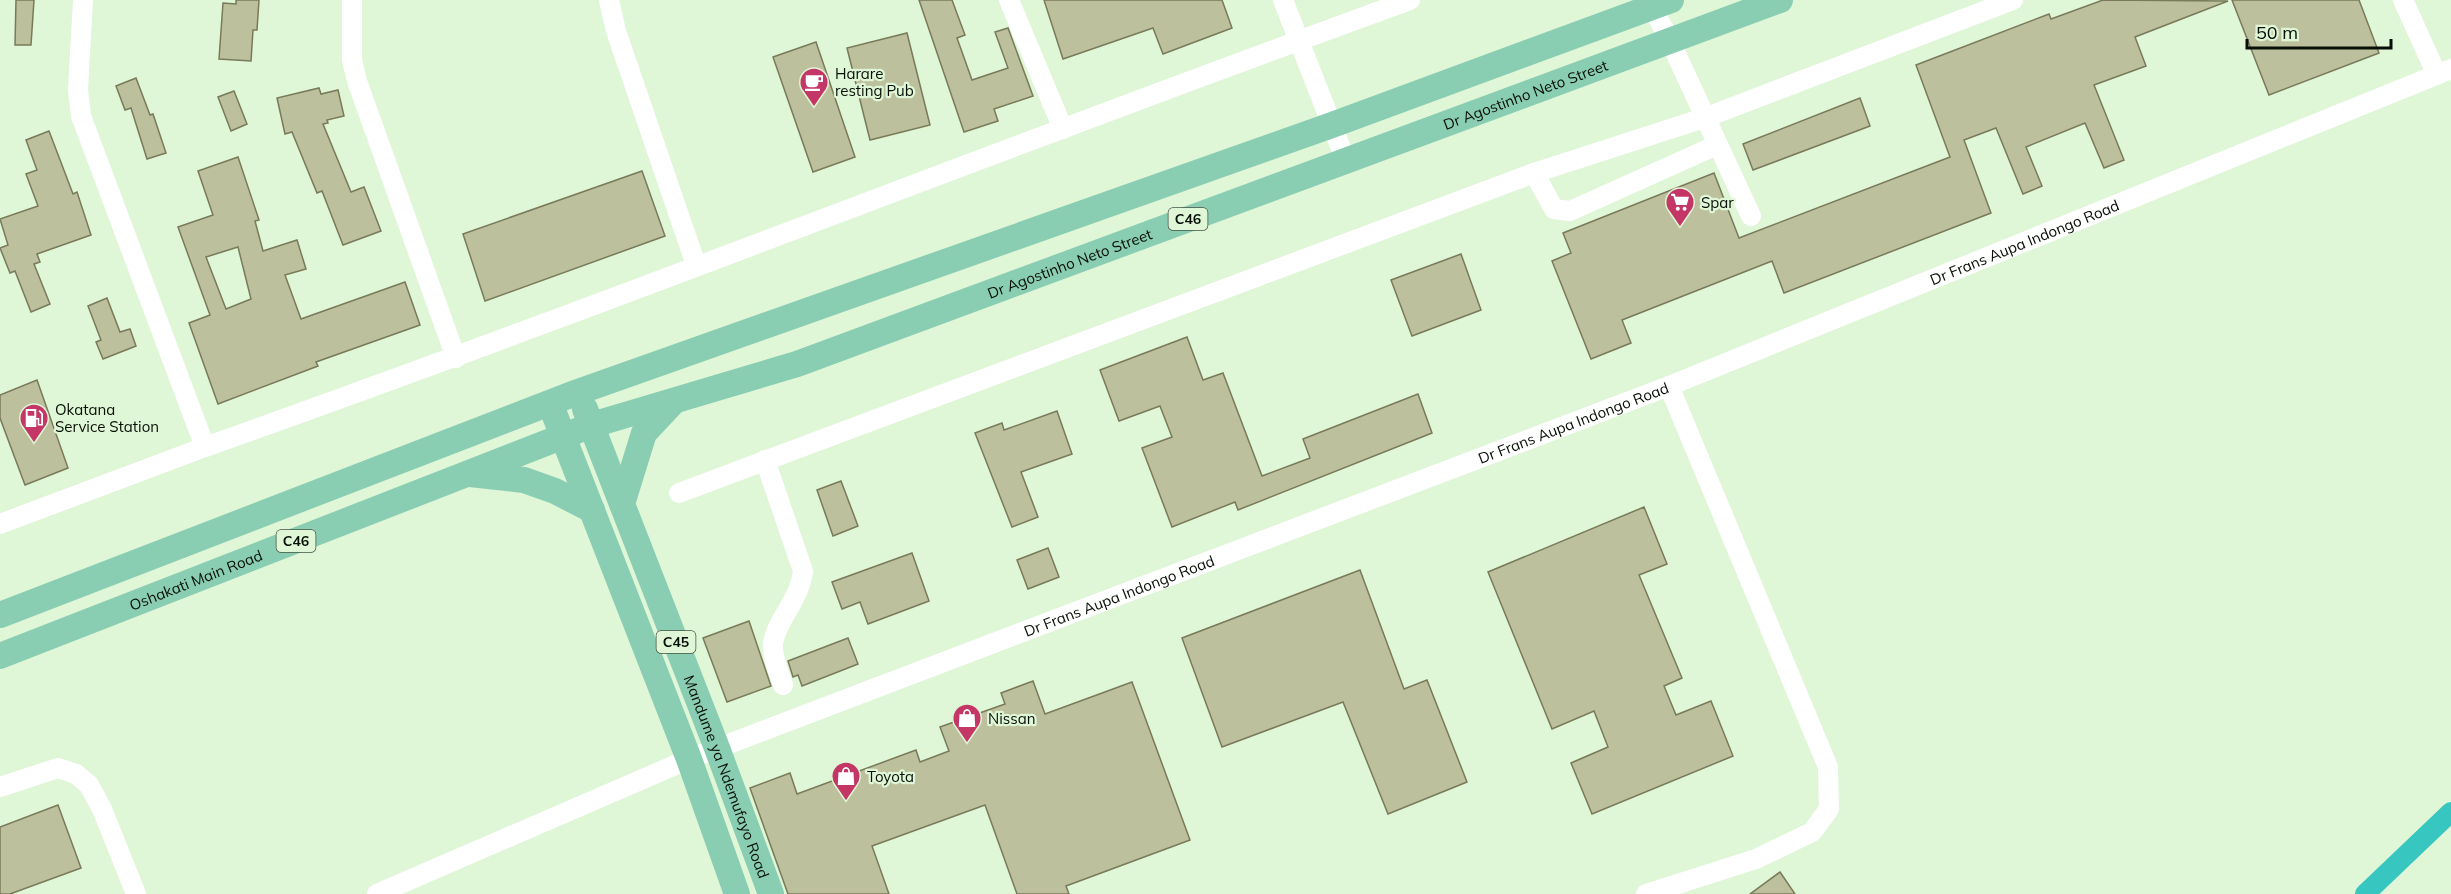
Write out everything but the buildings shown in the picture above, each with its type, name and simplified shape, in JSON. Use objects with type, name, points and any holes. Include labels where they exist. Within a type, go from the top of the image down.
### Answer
[{"type":"main road","name":"Dr Agostinho Neto Street","points":[[592,425],[797,364],[1780,0]]},
{"type":"main road","name":"C46","points":[[0,615],[578,392],[1332,125],[1661,4]]},
{"type":"main road","name":"Mandume ya Ndemufayo Road","points":[[578,392],[717,748],[771,894]]},
{"type":"main road","points":[[622,504],[644,433],[674,400]]},
{"type":"main road","name":"Mandume ya Ndemufayo Road","points":[[550,403],[689,759],[736,894]]},
{"type":"main road","name":"Oshakati Main Road","points":[[0,656],[592,425]]},
{"type":"main road","points":[[467,474],[524,480],[555,491],[592,510]]},
{"type":"street","points":[[82,0],[78,90],[81,116],[205,447]]},
{"type":"street","points":[[352,0],[352,60],[357,81],[456,358]]},
{"type":"street","points":[[609,0],[616,31],[696,265]]},
{"type":"street","points":[[1009,0],[1063,129]]},
{"type":"street","points":[[1283,0],[1346,161]]},
{"type":"street","points":[[679,493],[1534,173],[1704,118],[2013,0]]},
{"type":"street","points":[[2403,0],[2444,72]]},
{"type":"street","points":[[0,524],[205,447],[456,358],[696,265],[1399,2]]},
{"type":"street","points":[[1661,4],[1670,41],[1751,216]]},
{"type":"street","name":"Dr Frans Aupa Indongo Road","points":[[377,894],[689,759],[1669,386],[2444,72]]},
{"type":"street","points":[[1534,173],[1554,209],[1570,211],[1717,146]]},
{"type":"street","points":[[1646,894],[1756,860],[1812,832],[1829,809],[1827,767],[1669,386]]},
{"type":"street","points":[[765,460],[803,571],[802,584],[773,644],[777,668],[783,685]]},
{"type":"street","points":[[0,787],[58,768],[76,774],[89,784],[102,809],[136,894]]},
{"type":"waterway","points":[[2365,894],[2451,812]]},
{"type":"place","name":"Harare resting Pub","points":[[814,108]]},
{"type":"place","name":"Spar","points":[[1680,228]]},
{"type":"place","name":"Okatana Service Station","points":[[34,444]]},
{"type":"place","name":"Nissan","points":[[967,744]]},
{"type":"place","name":"Toyota","points":[[846,802]]}]
